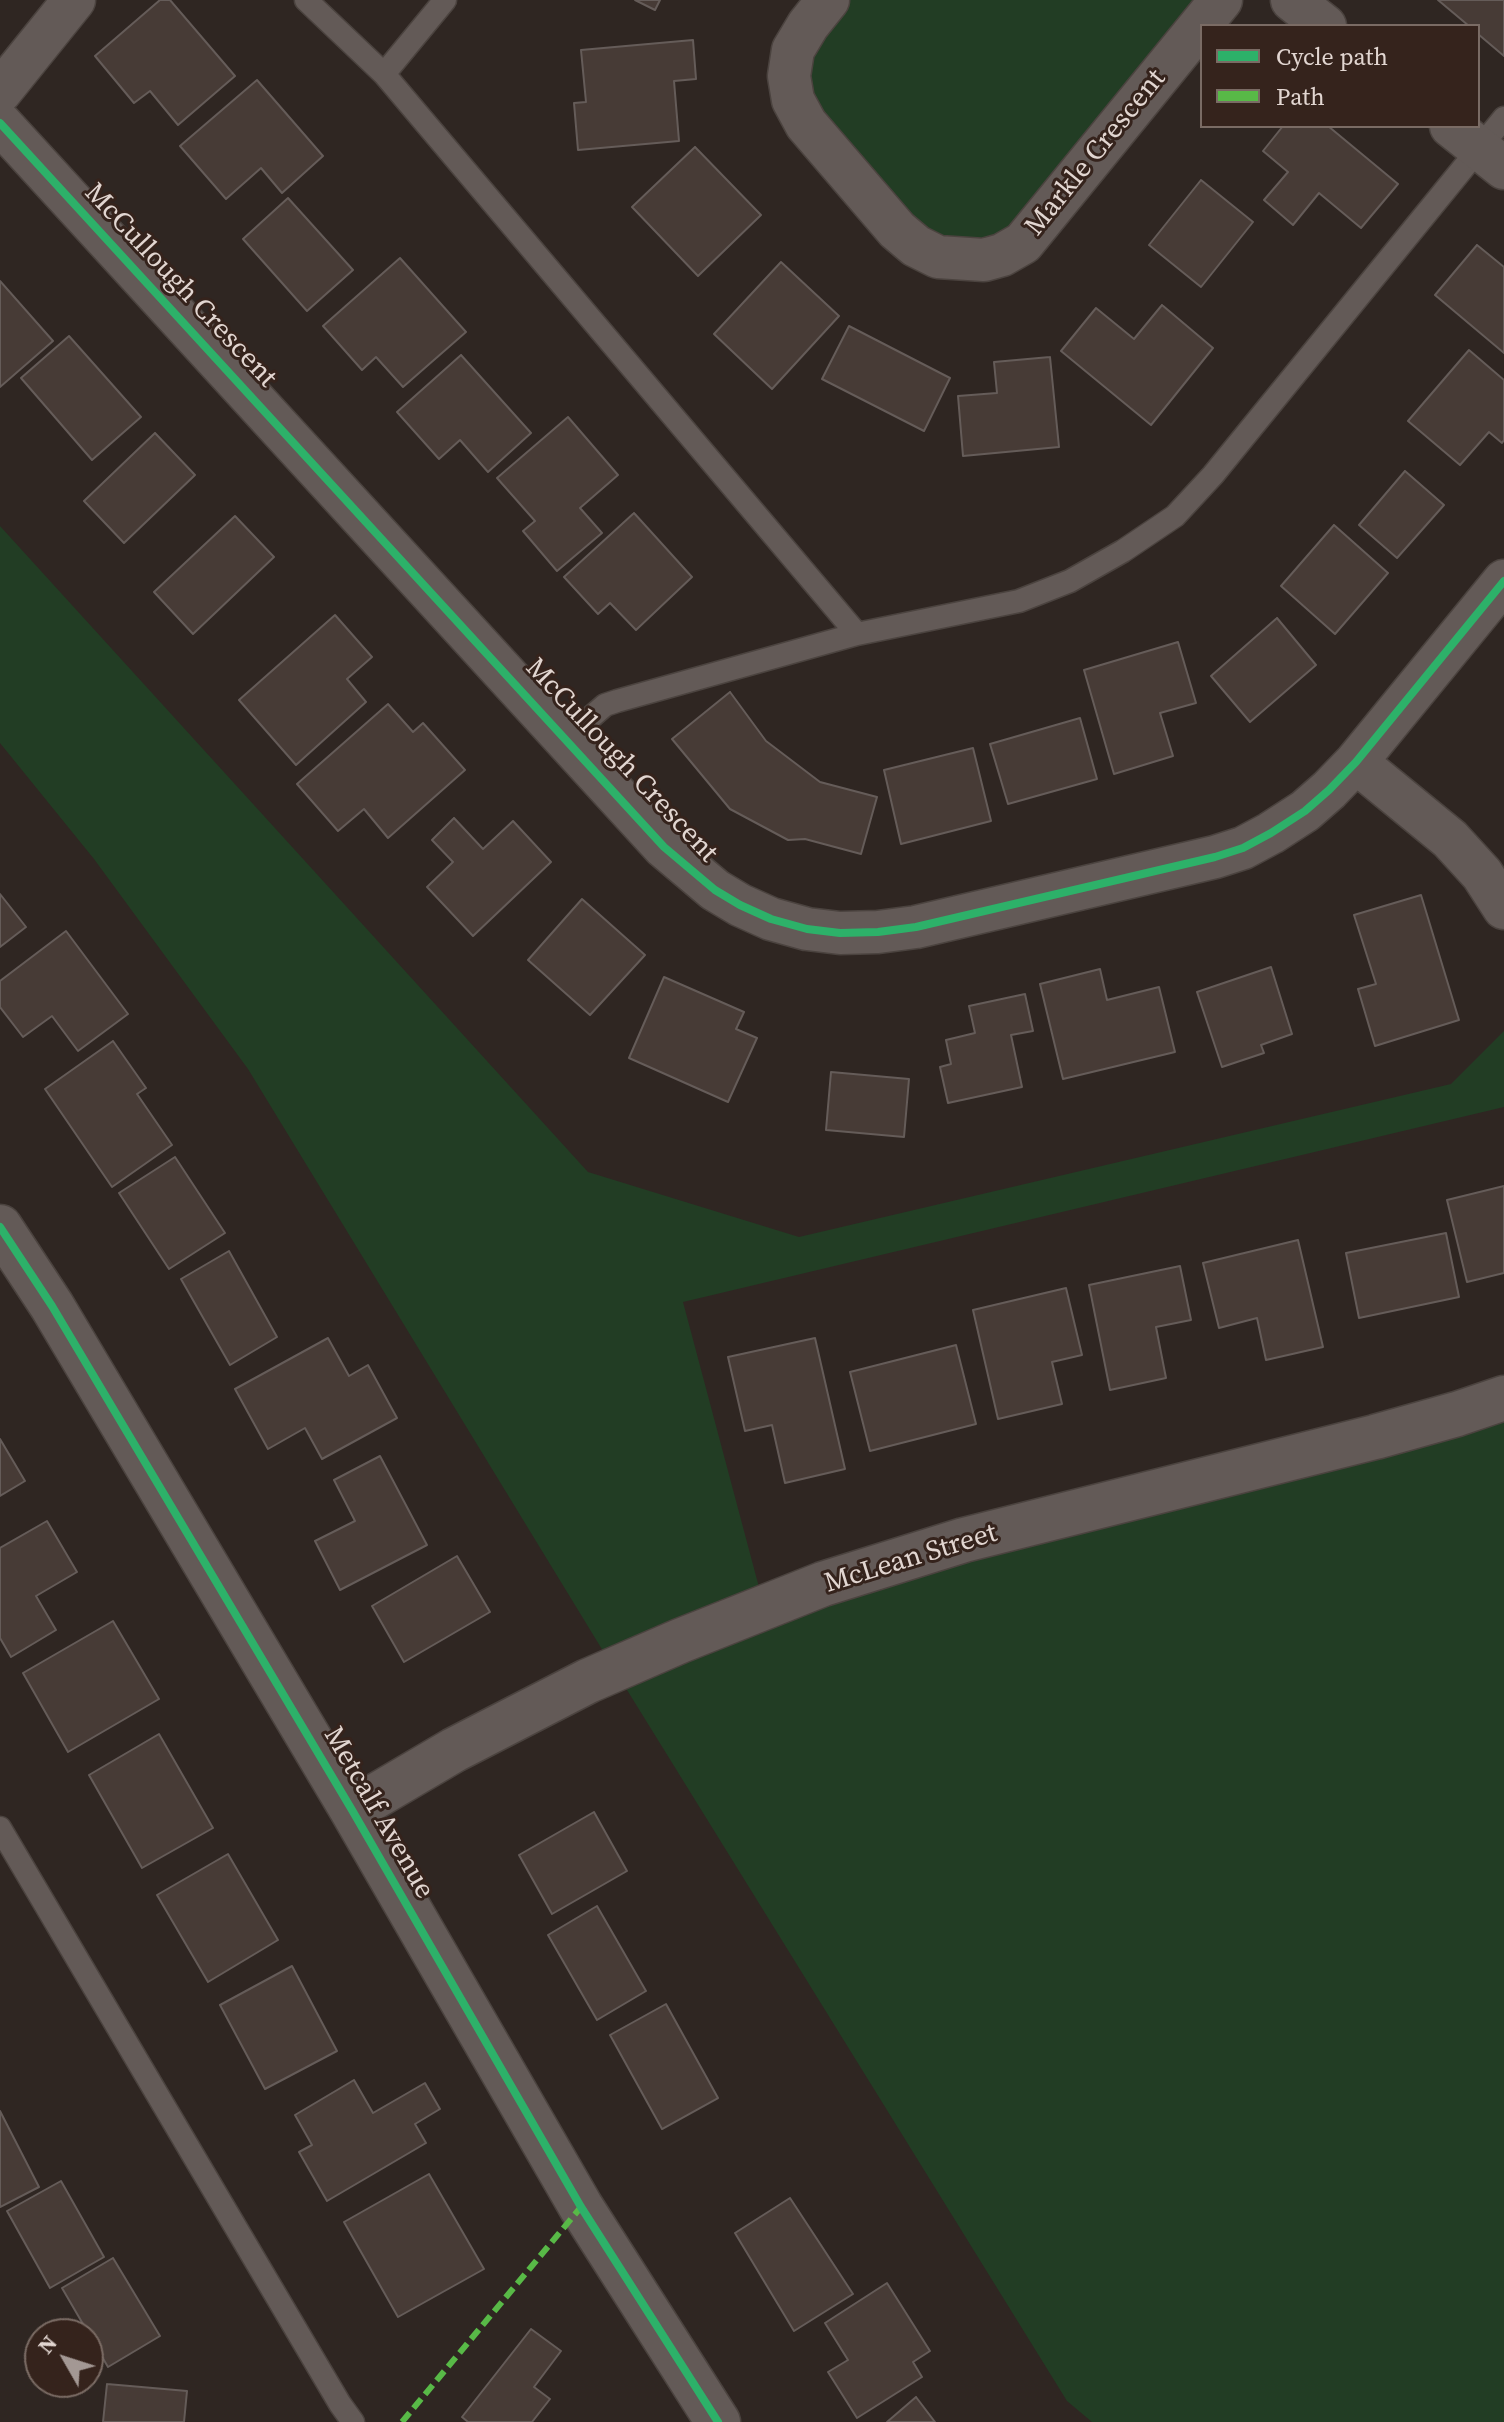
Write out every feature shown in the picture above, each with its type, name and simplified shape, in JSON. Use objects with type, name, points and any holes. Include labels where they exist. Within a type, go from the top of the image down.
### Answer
[{"type":"street","points":[[0,92],[74,0]]},
{"type":"street","name":"Markle Crescent","points":[[828,0],[793,50],[789,76],[793,100],[806,124],[897,230],[916,246],[938,257],[984,260],[1002,255],[1023,243],[1200,26]]},
{"type":"street","name":"Markle Crescent","points":[[1201,24],[1221,0]]},
{"type":"street","points":[[1292,0],[1322,24]]},
{"type":"street","name":"McCullough Crescent","points":[[0,123],[664,847],[715,890],[771,919],[807,929],[840,933],[916,927],[1243,848],[1305,811],[1356,762],[1504,581]]},
{"type":"street","points":[[1356,762],[1450,839],[1482,874],[1504,908]]},
{"type":"street","name":"Metcalf Avenue","points":[[0,1227],[52,1306],[352,1810],[581,2207],[718,2422]]},
{"type":"street","name":"McLean Street","points":[[352,1810],[454,1750],[588,1681],[823,1584],[964,1540],[1375,1437],[1504,1398]]},
{"type":"lane","points":[[306,0],[384,74],[857,634]]},
{"type":"lane","points":[[384,74],[445,0]]},
{"type":"lane","points":[[567,738],[605,705],[857,634],[1019,601],[1070,581],[1123,551],[1175,516],[1213,475],[1485,140]]},
{"type":"lane","points":[[0,1828],[353,2422]]},
{"type":"green space","points":[[828,0],[1221,0],[1023,243],[959,260],[806,124],[793,50]]},
{"type":"green space","points":[[0,526],[588,1172],[799,1237],[1451,1084],[1504,1031],[1504,1107],[683,1302],[764,1606],[1504,1398],[1504,2422],[1092,2422],[1067,2401],[614,1669],[248,1069],[94,859],[0,743]]},
{"type":"building","points":[[160,0],[170,0],[235,76],[178,125],[150,91],[134,103],[95,56]]},
{"type":"building","points":[[635,0],[660,0],[655,10]]},
{"type":"building","points":[[1438,0],[1504,0],[1504,56],[1480,36],[1480,24],[1467,24]]},
{"type":"building","points":[[693,40],[696,79],[674,81],[679,141],[578,150],[574,103],[586,102],[581,50]]},
{"type":"building","points":[[257,80],[323,156],[282,193],[261,168],[226,199],[180,146]]},
{"type":"building","points":[[1281,128],[1330,128],[1398,184],[1361,228],[1319,193],[1293,225],[1264,200],[1288,172],[1263,151]]},
{"type":"building","points":[[695,147],[761,215],[698,276],[632,207]]},
{"type":"building","points":[[1201,180],[1253,222],[1201,287],[1149,245]]},
{"type":"building","points":[[288,198],[353,270],[307,311],[243,239]]},
{"type":"building","points":[[1477,245],[1504,267],[1504,353],[1435,295]]},
{"type":"building","points":[[400,258],[466,332],[403,387],[376,357],[362,370],[323,326]]},
{"type":"building","points":[[781,262],[839,316],[772,389],[714,334]]},
{"type":"building","points":[[0,281],[53,341],[0,387]]},
{"type":"building","points":[[1162,305],[1213,348],[1151,425],[1061,351],[1096,308],[1134,339]]},
{"type":"building","points":[[849,326],[950,378],[924,431],[822,379]]},
{"type":"building","points":[[69,336],[141,417],[92,460],[21,378]]},
{"type":"building","points":[[1469,350],[1504,380],[1504,440],[1502,443],[1489,432],[1460,465],[1408,421]]},
{"type":"building","points":[[461,355],[531,433],[488,472],[460,440],[439,459],[397,412]]},
{"type":"building","points":[[1050,357],[1059,447],[963,456],[958,396],[997,393],[994,362]]},
{"type":"building","points":[[568,417],[618,475],[580,508],[602,533],[557,571],[523,531],[535,521],[497,478]]},
{"type":"building","points":[[155,433],[195,475],[124,543],[84,501]]},
{"type":"building","points":[[1405,471],[1444,505],[1397,558],[1359,525]]},
{"type":"building","points":[[634,513],[692,577],[636,630],[610,603],[598,614],[564,577]]},
{"type":"building","points":[[235,516],[274,557],[193,634],[154,592]]},
{"type":"building","points":[[1334,525],[1388,573],[1335,634],[1281,586]]},
{"type":"building","points":[[335,615],[372,657],[347,679],[366,702],[296,765],[239,700]]},
{"type":"building","points":[[1277,618],[1316,665],[1250,722],[1211,676]]},
{"type":"building","points":[[1178,642],[1196,703],[1160,713],[1173,756],[1114,774],[1084,670]]},
{"type":"building","points":[[730,692],[766,741],[820,782],[877,797],[861,854],[805,839],[788,840],[730,809],[672,739]]},
{"type":"building","points":[[388,704],[413,732],[423,723],[465,770],[388,838],[364,809],[338,831],[297,784]]},
{"type":"building","points":[[1080,718],[1097,779],[1008,804],[990,744]]},
{"type":"building","points":[[973,748],[991,821],[901,844],[884,770]]},
{"type":"building","points":[[454,818],[483,849],[513,821],[551,862],[473,936],[427,887],[453,862],[432,840]]},
{"type":"building","points":[[0,894],[26,927],[0,947]]},
{"type":"building","points":[[1421,895],[1459,1020],[1375,1046],[1358,989],[1376,984],[1354,915]]},
{"type":"building","points":[[582,899],[645,955],[590,1015],[528,960]]},
{"type":"building","points":[[66,931],[128,1014],[78,1051],[52,1016],[23,1037],[0,1007],[0,981]]},
{"type":"building","points":[[1271,967],[1292,1034],[1261,1045],[1264,1053],[1222,1067],[1197,992]]},
{"type":"building","points":[[1100,969],[1107,1000],[1159,987],[1175,1052],[1063,1079],[1040,984]]},
{"type":"building","points":[[664,977],[744,1012],[736,1029],[757,1038],[728,1102],[629,1058]]},
{"type":"building","points":[[1025,994],[1033,1031],[1011,1035],[1022,1087],[948,1103],[940,1067],[951,1064],[946,1040],[975,1033],[969,1006]]},
{"type":"building","points":[[113,1041],[146,1088],[137,1094],[172,1145],[112,1187],[45,1089]]},
{"type":"building","points":[[831,1072],[909,1079],[904,1137],[826,1130]]},
{"type":"building","points":[[175,1157],[225,1233],[169,1269],[119,1193]]},
{"type":"building","points":[[1504,1186],[1504,1273],[1467,1282],[1447,1200]]},
{"type":"building","points":[[1446,1233],[1459,1297],[1359,1318],[1346,1253]]},
{"type":"building","points":[[1298,1240],[1323,1347],[1266,1360],[1257,1318],[1219,1328],[1203,1263]]},
{"type":"building","points":[[229,1251],[277,1337],[230,1365],[181,1279]]},
{"type":"building","points":[[1180,1266],[1191,1320],[1156,1327],[1166,1378],[1110,1390],[1089,1285]]},
{"type":"building","points":[[1066,1288],[1082,1355],[1052,1362],[1062,1404],[998,1419],[973,1310]]},
{"type":"building","points":[[328,1338],[349,1376],[368,1365],[397,1418],[322,1459],[305,1428],[268,1449],[235,1389]]},
{"type":"building","points":[[815,1338],[845,1469],[785,1483],[772,1425],[745,1431],[728,1357]]},
{"type":"building","points":[[956,1345],[976,1424],[870,1451],[850,1372]]},
{"type":"building","points":[[0,1439],[25,1481],[0,1496]]},
{"type":"building","points":[[380,1456],[427,1545],[340,1590],[315,1541],[355,1521],[334,1480]]},
{"type":"building","points":[[47,1521],[77,1572],[36,1596],[56,1630],[11,1657],[0,1638],[0,1548]]},
{"type":"building","points":[[457,1556],[490,1612],[404,1662],[372,1606]]},
{"type":"building","points":[[113,1621],[159,1699],[68,1752],[23,1673]]},
{"type":"building","points":[[159,1734],[213,1828],[142,1868],[89,1775]]},
{"type":"building","points":[[594,1812],[627,1871],[552,1914],[519,1855]]},
{"type":"building","points":[[228,1854],[278,1940],[208,1982],[157,1895]]},
{"type":"building","points":[[597,1906],[646,1991],[597,2020],[548,1935]]},
{"type":"building","points":[[292,1966],[337,2051],[265,2089],[220,2005]]},
{"type":"building","points":[[666,2004],[718,2098],[662,2129],[610,2035]]},
{"type":"building","points":[[354,2080],[373,2113],[425,2083],[440,2109],[415,2124],[426,2143],[327,2201],[299,2152],[312,2145],[295,2115]]},
{"type":"building","points":[[0,2111],[39,2187],[0,2207]]},
{"type":"building","points":[[429,2174],[484,2269],[398,2317],[344,2222]]},
{"type":"building","points":[[61,2181],[104,2257],[50,2288],[7,2211]]},
{"type":"building","points":[[790,2198],[853,2294],[794,2331],[735,2233]]},
{"type":"building","points":[[113,2258],[160,2336],[108,2367],[104,2360],[104,2318],[79,2318],[62,2288]]},
{"type":"building","points":[[887,2283],[930,2351],[913,2362],[922,2377],[857,2418],[828,2372],[848,2360],[825,2323]]},
{"type":"building","points":[[531,2329],[561,2351],[534,2387],[550,2399],[532,2422],[468,2422],[462,2417]]},
{"type":"building","points":[[107,2384],[187,2391],[184,2422],[103,2422]]},
{"type":"building","points":[[916,2397],[935,2422],[887,2422]]},
{"type":"marked path","points":[[402,2422],[581,2207]]},
{"type":"cycle path","points":[[0,123],[664,847],[715,890],[771,919],[807,929],[840,933],[916,927],[1243,848],[1305,811],[1329,790],[1356,762],[1504,581]]},
{"type":"cycle path","points":[[0,1227],[52,1306],[352,1810],[581,2207],[718,2422]]}]
